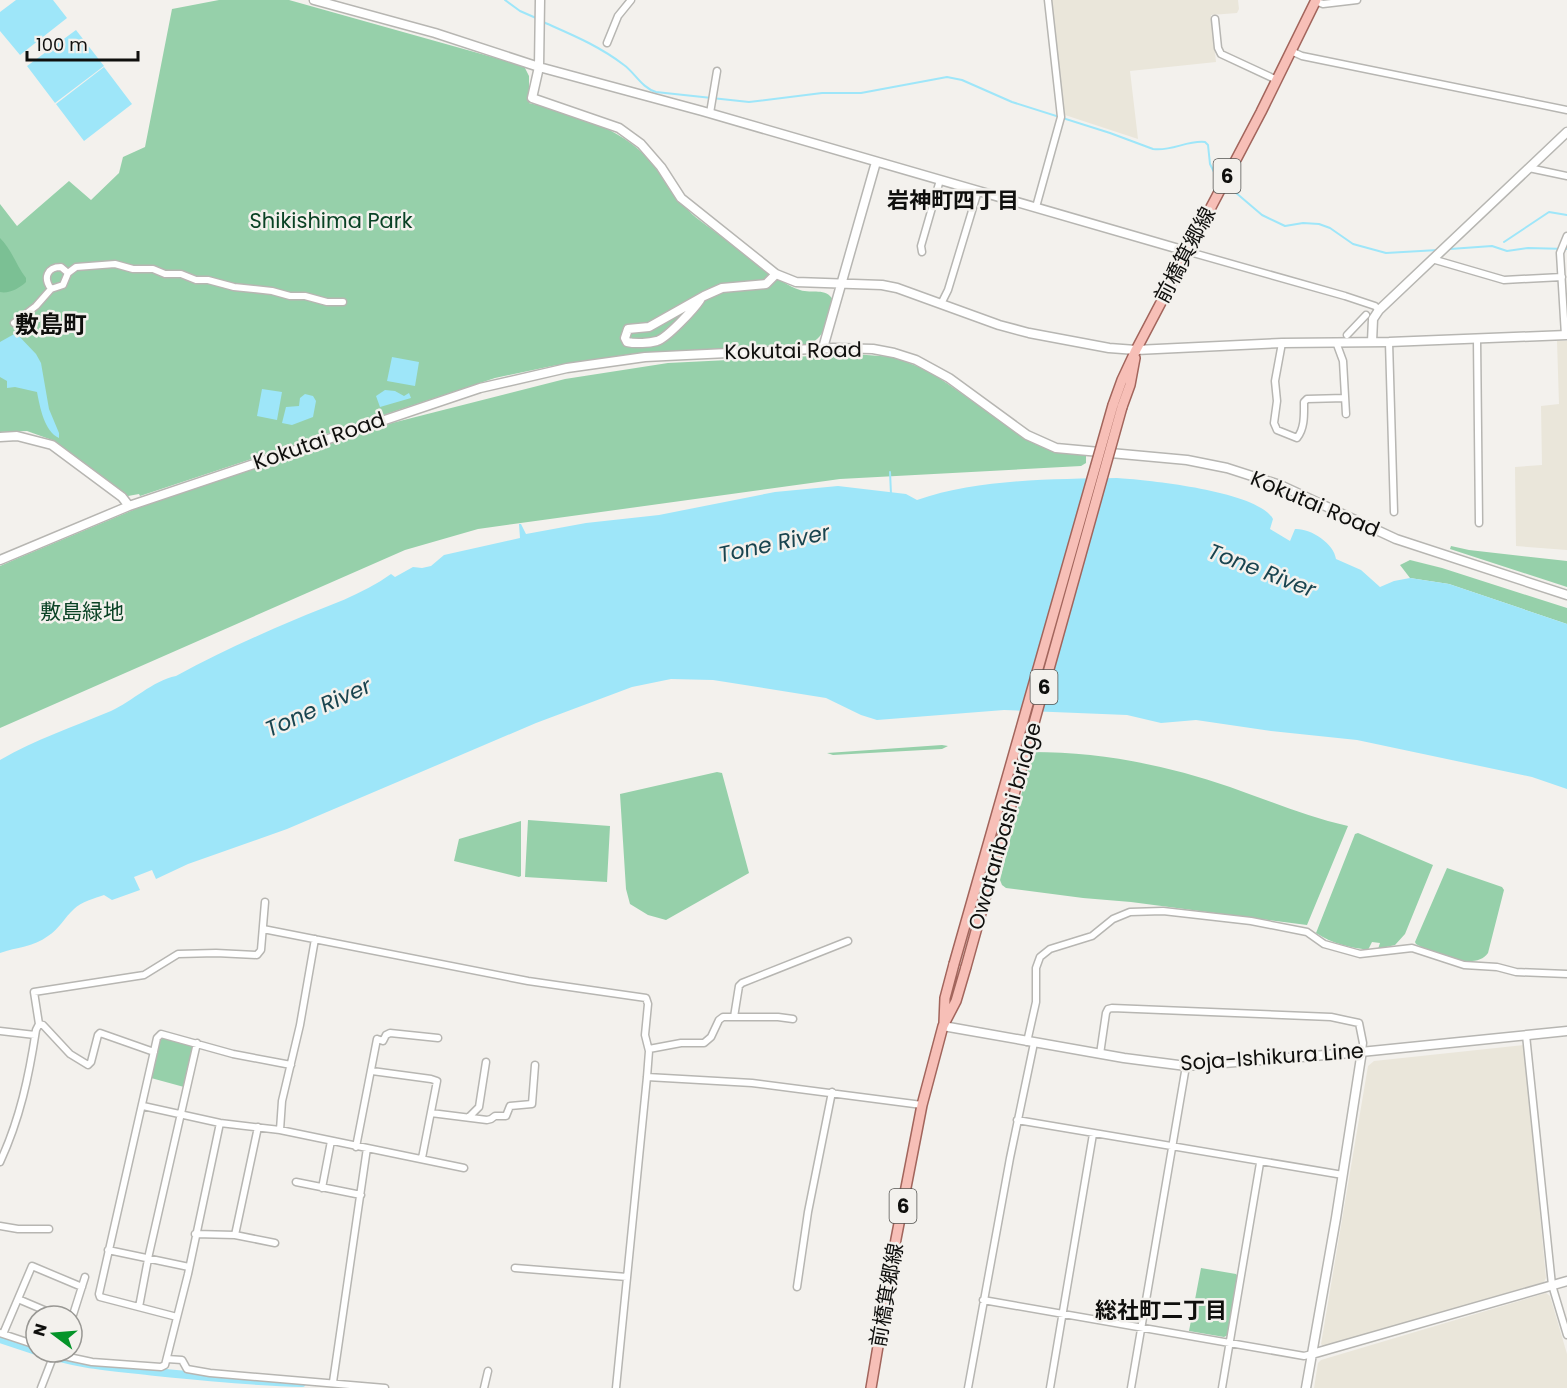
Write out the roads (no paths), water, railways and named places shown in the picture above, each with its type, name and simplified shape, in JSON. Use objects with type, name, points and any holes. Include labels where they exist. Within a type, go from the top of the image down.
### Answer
[{"type":"main road","name":"前橋箕郷線","points":[[1118,406],[1122,380],[1136,350],[1316,1]]},
{"type":"main road","name":"Owataribashi bridge","points":[[954,964],[1118,406]]},
{"type":"main road","name":"Owataribashi bridge","points":[[966,967],[1118,406]]},
{"type":"main road","name":"前橋箕郷線","points":[[871,1388],[922,1105],[943,1026],[945,998],[954,964]]},
{"type":"main road","name":"前橋箕郷線","points":[[943,1026],[956,1001],[966,967]]},
{"type":"street","points":[[314,0],[435,33],[539,67],[710,113],[1345,296],[1375,306],[1379,310]]},
{"type":"street","points":[[540,0],[539,67],[532,98],[620,129],[641,144],[661,167],[681,198],[776,274],[796,282],[882,285],[897,288],[999,325],[1029,333],[1109,348],[1136,350],[1282,343],[1389,342],[1566,335],[1560,253],[1567,236]]},
{"type":"street","points":[[607,43],[618,16],[631,0]]},
{"type":"street","points":[[1036,207],[1061,117],[1048,0]]},
{"type":"street","points":[[1316,1],[1323,4],[1357,0]]},
{"type":"street","points":[[1215,18],[1218,48],[1221,54],[1276,80]]},
{"type":"street","points":[[1291,51],[1302,56],[1567,110]]},
{"type":"street","points":[[710,113],[717,70]]},
{"type":"street","points":[[1372,342],[1373,319],[1379,310],[1567,132]]},
{"type":"street","points":[[823,348],[876,162]]},
{"type":"street","points":[[1529,168],[1567,176]]},
{"type":"street","points":[[922,252],[921,246],[940,180]]},
{"type":"street","points":[[941,304],[948,290],[978,191]]},
{"type":"street","points":[[1432,259],[1504,280],[1562,276]]},
{"type":"street","points":[[14,322],[36,306],[51,289],[63,285],[68,273],[76,267],[115,264],[165,274],[181,274],[196,280],[208,280],[290,296],[343,302]]},
{"type":"street","points":[[51,289],[46,276],[49,271],[54,267],[61,267],[68,273]]},
{"type":"street","points":[[700,300],[649,327],[628,329],[624,338],[627,342],[632,343],[659,340],[695,308],[704,296],[722,288],[766,285],[776,274]]},
{"type":"street","points":[[1347,335],[1366,315]]},
{"type":"street","points":[[1477,339],[1479,524]]},
{"type":"street","points":[[1336,342],[1343,361],[1346,414]]},
{"type":"street","points":[[1389,342],[1394,512]]},
{"type":"street","points":[[1282,343],[1275,381],[1277,401],[1274,423],[1277,430],[1297,438],[1300,435],[1304,417],[1304,402],[1307,399],[1345,398]]},
{"type":"street","name":"Kokutai Road","points":[[0,560],[129,506],[418,408],[502,383],[567,368],[645,357],[823,348],[873,350],[894,353],[916,360],[948,378],[1027,435],[1047,445],[1068,450],[1187,459],[1227,468],[1280,485],[1396,539],[1567,595]]},
{"type":"street","points":[[0,437],[17,436],[52,446],[122,496],[129,506]]},
{"type":"street","points":[[0,1162],[20,1110],[39,1024],[33,994],[36,991],[144,975],[177,954],[256,955],[261,950],[265,902]]},
{"type":"street","points":[[968,1388],[1030,1042],[1036,1002],[1036,969],[1040,957],[1050,949],[1092,936],[1113,919],[1130,912],[1163,911],[1251,921],[1307,932],[1324,944],[1360,954],[1412,948],[1464,965],[1516,972],[1567,974]]},
{"type":"street","points":[[263,928],[530,982],[644,998],[648,1002],[645,1035],[649,1048],[648,1077],[616,1388]]},
{"type":"street","points":[[280,1130],[282,1101],[315,939]]},
{"type":"street","points":[[734,1017],[742,983],[848,941]]},
{"type":"street","points":[[1100,1054],[1106,1013],[1113,1008],[1331,1017],[1359,1023],[1363,1043],[1362,1052],[1306,1388]]},
{"type":"street","points":[[649,1048],[704,1043],[711,1037],[719,1020],[723,1017],[793,1019]]},
{"type":"street","points":[[39,1024],[43,1025],[70,1054],[88,1065],[100,1033],[154,1052]]},
{"type":"street","name":"Soja-Ishikura Line","points":[[943,1026],[1100,1054],[1186,1066],[1362,1052],[1567,1031]]},
{"type":"street","points":[[0,1031],[35,1035]]},
{"type":"street","points":[[356,1147],[377,1039],[383,1041],[390,1033],[438,1038]]},
{"type":"street","points":[[177,1317],[99,1296],[157,1038],[161,1034],[233,1054],[291,1065]]},
{"type":"street","points":[[1526,1035],[1552,1285],[1567,1335]]},
{"type":"street","points":[[139,1307],[197,1043]]},
{"type":"street","points":[[469,1117],[479,1107],[486,1062]]},
{"type":"street","points":[[431,1113],[491,1119],[495,1116],[506,1116],[510,1106],[532,1104],[535,1065]]},
{"type":"street","points":[[1131,1388],[1186,1066]]},
{"type":"street","points":[[372,1071],[434,1079],[437,1083],[422,1158]]},
{"type":"street","points":[[648,1077],[741,1082],[922,1105]]},
{"type":"street","points":[[797,1287],[808,1212],[832,1092]]},
{"type":"street","points":[[143,1106],[220,1123],[280,1130],[464,1168]]},
{"type":"street","points":[[1017,1120],[1343,1176]]},
{"type":"street","points":[[84,1361],[161,1367],[165,1365],[220,1123]]},
{"type":"street","points":[[235,1235],[258,1127]]},
{"type":"street","points":[[1050,1388],[1094,1134]]},
{"type":"street","points":[[322,1188],[331,1142]]},
{"type":"street","points":[[333,1382],[367,1148]]},
{"type":"street","points":[[1222,1388],[1260,1163]]},
{"type":"street","points":[[296,1182],[361,1195]]},
{"type":"street","points":[[0,1226],[18,1229],[49,1229]]},
{"type":"street","points":[[195,1234],[235,1235],[275,1243]]},
{"type":"street","points":[[108,1250],[189,1267]]},
{"type":"street","points":[[24,1341],[2,1333],[32,1266],[82,1287]]},
{"type":"street","points":[[515,1268],[627,1277]]},
{"type":"street","points":[[77,1304],[85,1277]]},
{"type":"street","points":[[983,1300],[1304,1356],[1567,1281]]},
{"type":"street","points":[[18,1299],[30,1304]]},
{"type":"street","points":[[167,1359],[182,1360],[188,1369],[200,1372],[385,1388]]},
{"type":"street","points":[[41,1388],[50,1364]]},
{"type":"street","points":[[484,1388],[488,1371]]},
{"type":"water","points":[[16,0],[53,0],[67,18],[20,55],[0,31],[0,12]]},
{"type":"water","points":[[76,30],[104,66],[55,103],[27,66]]},
{"type":"water","points":[[104,67],[132,104],[84,141],[56,104]]},
{"type":"water","points":[[16,333],[36,354],[41,363],[49,409],[59,438],[46,424],[37,392],[15,387],[7,388],[7,381],[0,377],[0,342]]},
{"type":"water","points":[[392,357],[419,362],[415,386],[387,381]]},
{"type":"water","points":[[262,389],[282,392],[277,420],[257,416]]},
{"type":"water","points":[[385,390],[395,391],[404,396],[409,393],[411,398],[380,407],[376,396]]},
{"type":"water","points":[[305,394],[313,396],[316,401],[313,417],[292,425],[282,423],[286,407],[299,406],[300,398]]},
{"type":"water","name":"Tone River","points":[[1117,478],[1176,484],[1247,501],[1263,509],[1273,519],[1270,529],[1290,541],[1295,529],[1314,534],[1331,547],[1336,559],[1361,570],[1380,587],[1410,578],[1449,584],[1567,624],[1567,789],[1532,777],[1357,740],[1196,720],[1161,723],[1127,715],[1004,710],[877,720],[826,698],[713,680],[671,679],[632,687],[536,723],[287,829],[188,864],[156,879],[152,870],[134,877],[140,890],[112,900],[104,895],[84,902],[42,940],[0,953],[0,760],[41,739],[111,711],[159,682],[264,633],[356,594],[391,574],[395,577],[413,567],[431,566],[444,555],[520,538],[519,524],[526,534],[586,523],[659,515],[775,492],[838,486],[906,494],[917,500],[965,488],[1016,481]]},
{"type":"waterway","points":[[505,0],[520,11],[536,18]]},
{"type":"waterway","points":[[541,21],[584,40],[614,58],[628,68],[643,84],[656,92],[749,102],[822,93],[861,93],[947,77],[962,80],[1012,102],[1153,149],[1205,142],[1208,145],[1210,164],[1214,172]]},
{"type":"waterway","points":[[1235,192],[1262,215],[1285,226],[1303,223],[1319,224],[1330,228],[1353,244],[1386,253],[1438,250]]},
{"type":"waterway","points":[[1504,242],[1549,212],[1567,215]]},
{"type":"waterway","points":[[1450,249],[1492,246],[1507,251],[1528,248],[1567,249]]},
{"type":"waterway","points":[[890,472],[891,494]]},
{"type":"waterway","points":[[0,1339],[24,1347]]},
{"type":"waterway","points":[[84,1363],[229,1379],[302,1383]]},
{"type":"district","name":"岩神町四丁目","points":[[953,200]]},
{"type":"district","name":"敷島町","points":[[51,325]]},
{"type":"district","name":"総社町二丁目","points":[[1161,1310]]},
{"type":"park label","name":"Shikishima Park","points":[[331,221]]},
{"type":"park label","name":"敷島緑地","points":[[82,612]]}]
